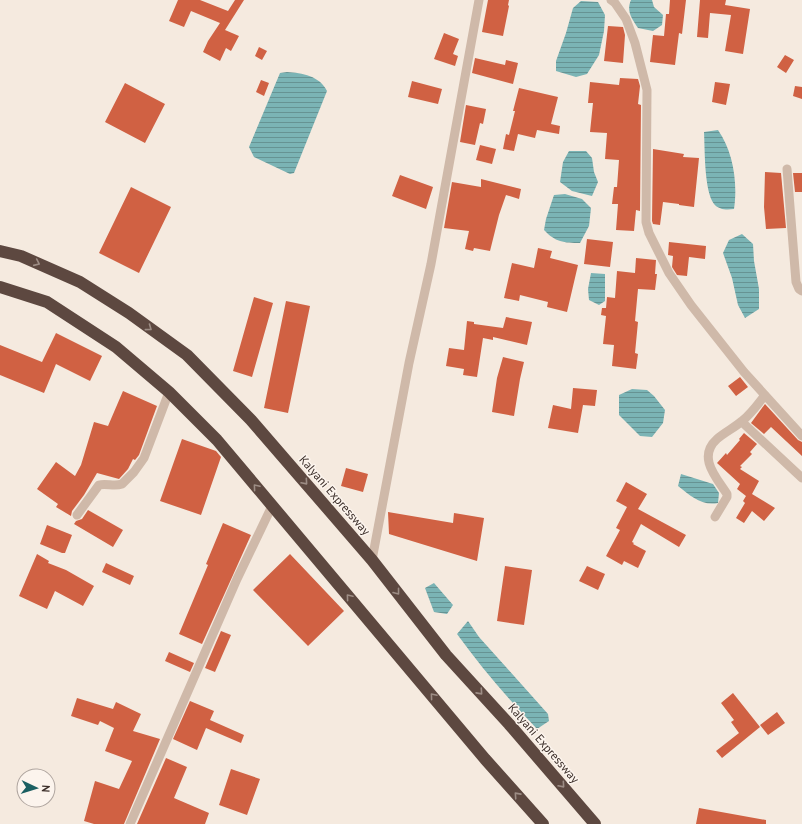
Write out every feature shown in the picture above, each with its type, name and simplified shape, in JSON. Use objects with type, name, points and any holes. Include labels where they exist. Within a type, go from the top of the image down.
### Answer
[{"type":"highway","name":"Kalyani Expressway","points":[[0,251],[21,256],[80,282],[129,313],[187,355],[251,420],[372,560],[446,655],[509,724],[595,824]]},
{"type":"highway","points":[[0,287],[47,302],[116,347],[169,392],[217,440],[485,758],[543,824]]},
{"type":"street","points":[[372,560],[409,363],[431,264],[479,0]]},
{"type":"street","points":[[611,0],[615,3],[626,19],[636,43],[647,90],[646,222],[649,233],[669,273],[690,306],[744,372],[802,436]]},
{"type":"street","points":[[787,168],[796,282],[799,289],[802,291]]},
{"type":"street","points":[[77,515],[99,485],[104,484],[118,486],[122,484],[140,465],[160,418],[169,392]]},
{"type":"street","points":[[715,516],[725,501],[727,494],[710,468],[708,458],[709,450],[716,440],[742,422],[765,396]]},
{"type":"street","points":[[742,422],[802,478]]},
{"type":"street","points":[[130,824],[237,579],[272,506]]},
{"type":"water","points":[[631,0],[652,0],[654,7],[663,15],[662,25],[653,31],[638,28],[629,11]]},
{"type":"water","points":[[581,1],[598,2],[605,15],[604,31],[599,55],[587,74],[576,77],[556,71],[556,61],[573,8]]},
{"type":"water","points":[[287,72],[310,76],[320,82],[327,91],[294,173],[290,174],[254,157],[249,147],[280,73]]},
{"type":"water","points":[[718,130],[731,157],[735,178],[734,209],[723,209],[716,206],[708,189],[704,132]]},
{"type":"water","points":[[569,151],[586,151],[592,158],[594,172],[598,182],[592,196],[572,191],[560,182],[563,162]]},
{"type":"water","points":[[565,194],[582,199],[591,208],[589,226],[580,243],[560,241],[552,237],[544,230],[554,195]]},
{"type":"water","points":[[742,234],[753,244],[754,261],[759,289],[759,309],[745,318],[738,305],[732,278],[723,253],[729,240]]},
{"type":"water","points":[[591,273],[605,274],[605,301],[599,305],[589,300],[588,289]]},
{"type":"water","points":[[632,389],[647,390],[665,410],[663,423],[652,437],[640,436],[619,415],[619,395]]},
{"type":"water","points":[[681,474],[713,484],[719,493],[718,503],[712,504],[701,502],[692,497],[678,486]]},
{"type":"water","points":[[434,583],[453,605],[447,614],[434,612],[425,588]]},
{"type":"water","points":[[468,621],[479,637],[548,714],[549,721],[537,729],[485,671],[457,634]]},
{"type":"building","points":[[178,0],[200,0],[228,11],[235,0],[244,0],[225,30],[239,36],[231,51],[226,48],[220,61],[203,52],[208,41],[220,23],[191,11],[184,27],[169,21]]},
{"type":"building","points":[[488,0],[509,0],[503,36],[482,32]]},
{"type":"building","points":[[670,0],[686,0],[682,34],[679,33],[675,65],[650,62],[653,35],[664,36],[666,14],[669,14]]},
{"type":"building","points":[[700,0],[726,0],[725,5],[750,9],[743,54],[725,51],[731,15],[710,13],[708,38],[697,37]]},
{"type":"building","points":[[608,26],[623,27],[625,35],[623,63],[604,61]]},
{"type":"building","points":[[444,33],[459,39],[453,54],[458,56],[455,66],[434,59]]},
{"type":"building","points":[[259,47],[267,51],[262,60],[255,56]]},
{"type":"building","points":[[785,55],[794,60],[786,73],[777,67]]},
{"type":"building","points":[[475,58],[505,65],[506,60],[518,63],[513,84],[472,73]]},
{"type":"building","points":[[620,78],[638,79],[640,86],[638,104],[641,105],[640,211],[636,210],[634,231],[616,230],[618,204],[612,204],[614,187],[617,187],[619,160],[605,159],[607,133],[590,132],[593,103],[588,103],[590,82],[619,85]]},
{"type":"building","points":[[261,80],[269,83],[264,96],[256,92]]},
{"type":"building","points":[[412,81],[442,89],[438,104],[408,97]]},
{"type":"building","points":[[715,82],[730,84],[726,105],[712,102]]},
{"type":"building","points":[[125,83],[165,104],[145,143],[105,122]]},
{"type":"building","points":[[795,86],[802,87],[802,99],[793,96]]},
{"type":"building","points":[[519,88],[558,97],[551,124],[560,126],[559,134],[537,130],[535,138],[518,134],[514,151],[503,149],[506,134],[509,135]]},
{"type":"building","points":[[466,105],[486,109],[483,124],[480,123],[475,145],[460,142]]},
{"type":"building","points":[[480,145],[496,149],[492,164],[476,160]]},
{"type":"building","points":[[653,149],[684,154],[683,157],[699,158],[694,207],[663,202],[660,225],[653,224],[652,221]]},
{"type":"building","points":[[765,172],[781,173],[786,228],[766,229],[764,207]]},
{"type":"building","points":[[793,173],[802,173],[802,192],[795,192]]},
{"type":"building","points":[[400,175],[433,187],[426,209],[392,196]]},
{"type":"building","points":[[481,179],[521,189],[519,199],[506,195],[499,215],[490,251],[474,248],[473,251],[465,249],[469,231],[444,228],[452,182],[481,187]]},
{"type":"building","points":[[131,187],[171,207],[139,273],[99,253]]},
{"type":"building","points":[[587,239],[613,242],[610,267],[584,264]]},
{"type":"building","points":[[669,242],[706,246],[705,259],[689,257],[687,276],[677,275],[672,267],[673,256],[668,255]]},
{"type":"building","points":[[538,248],[552,251],[550,258],[578,265],[567,312],[547,307],[548,302],[520,295],[519,301],[504,298],[512,263],[534,268]]},
{"type":"building","points":[[636,258],[656,260],[655,274],[657,274],[655,290],[638,289],[635,321],[638,322],[635,353],[638,354],[636,369],[612,366],[614,345],[603,344],[606,316],[601,315],[602,308],[606,308],[607,297],[615,298],[617,271],[635,273]]},
{"type":"building","points":[[254,297],[273,303],[252,377],[233,371]]},
{"type":"building","points":[[286,301],[310,306],[288,413],[264,408]]},
{"type":"building","points":[[506,317],[532,322],[527,345],[493,337],[493,340],[483,338],[477,377],[463,375],[464,369],[446,366],[449,348],[464,350],[467,321],[474,322],[474,324],[503,328]]},
{"type":"building","points":[[56,333],[102,356],[90,381],[56,364],[44,393],[0,375],[0,345],[42,362]]},
{"type":"building","points":[[503,357],[524,362],[514,416],[492,412],[497,378]]},
{"type":"building","points":[[740,377],[748,387],[736,396],[728,386]]},
{"type":"building","points":[[573,388],[597,390],[595,406],[583,405],[578,433],[548,428],[553,405],[571,409]]},
{"type":"building","points":[[123,391],[157,406],[139,455],[135,460],[133,459],[128,469],[119,479],[97,473],[84,495],[72,511],[71,516],[56,507],[58,504],[37,489],[56,462],[75,476],[81,465],[94,422],[108,426]]},
{"type":"building","points":[[765,404],[798,440],[802,442],[802,456],[771,427],[764,434],[751,423]]},
{"type":"building","points":[[744,433],[757,444],[750,452],[752,454],[740,466],[742,467],[740,469],[759,481],[752,494],[775,508],[764,521],[752,511],[744,523],[736,518],[745,503],[743,501],[746,496],[737,489],[740,484],[717,463],[726,453],[727,455]]},
{"type":"building","points":[[182,439],[216,451],[221,457],[201,515],[160,501]]},
{"type":"building","points":[[346,468],[368,474],[363,492],[341,486]]},
{"type":"building","points":[[626,482],[647,494],[638,509],[686,535],[679,547],[641,524],[632,542],[646,551],[638,568],[624,561],[622,565],[606,556],[620,530],[616,528],[627,507],[616,501]]},
{"type":"building","points":[[88,510],[123,530],[113,547],[74,524],[76,521],[82,519]]},
{"type":"building","points":[[388,512],[453,523],[454,513],[484,518],[477,561],[389,534]]},
{"type":"building","points":[[223,523],[251,535],[202,644],[179,634],[208,565],[206,564]]},
{"type":"building","points":[[47,525],[72,535],[65,553],[40,544]]},
{"type":"building","points":[[37,554],[49,561],[48,563],[66,570],[94,586],[83,606],[55,591],[47,609],[19,596]]},
{"type":"building","points":[[290,554],[344,611],[308,646],[253,590]]},
{"type":"building","points":[[106,563],[134,576],[130,585],[102,572]]},
{"type":"building","points":[[505,566],[532,570],[524,625],[497,621]]},
{"type":"building","points":[[587,566],[605,574],[598,590],[579,581]]},
{"type":"building","points":[[221,631],[231,635],[215,672],[205,668]]},
{"type":"building","points":[[169,652],[194,663],[190,672],[165,661]]},
{"type":"building","points":[[733,693],[760,727],[722,758],[716,751],[739,733],[731,722],[734,720],[721,703]]},
{"type":"building","points":[[77,698],[113,709],[116,702],[141,714],[133,731],[160,739],[124,824],[94,824],[84,821],[95,781],[119,789],[132,761],[105,751],[114,728],[100,721],[98,725],[71,716]]},
{"type":"building","points":[[190,701],[214,711],[210,720],[244,735],[241,743],[206,728],[197,750],[173,739]]},
{"type":"building","points":[[777,712],[785,723],[768,735],[760,725]]},
{"type":"building","points":[[166,758],[187,767],[174,798],[209,813],[205,824],[137,824]]},
{"type":"building","points":[[231,769],[260,779],[247,815],[219,805]]},
{"type":"building","points":[[699,808],[766,820],[766,824],[696,824]]}]
